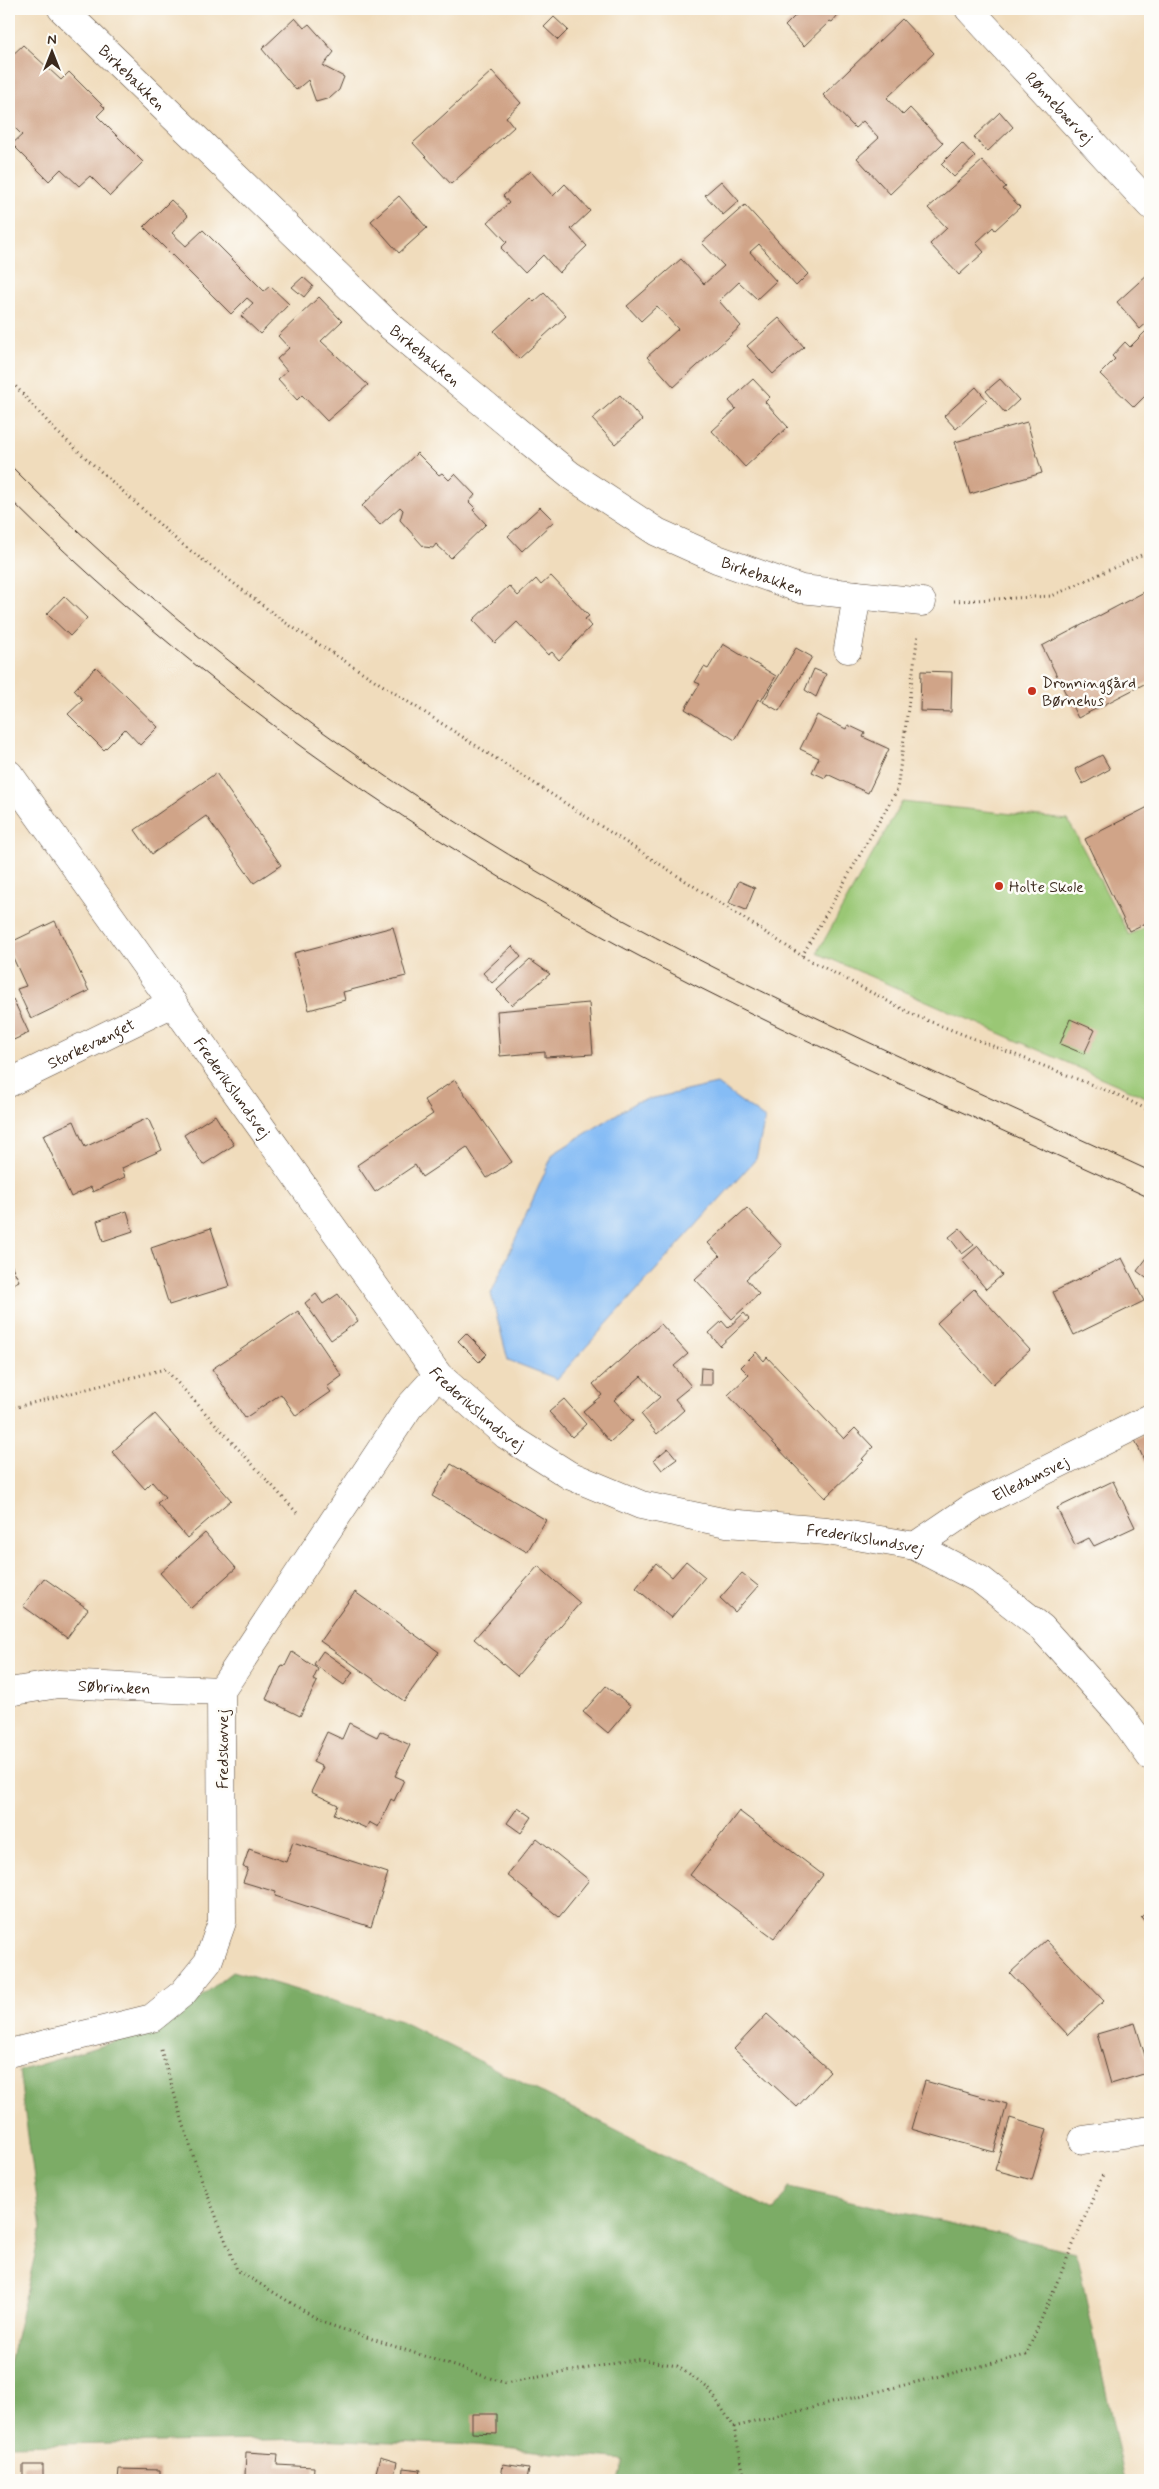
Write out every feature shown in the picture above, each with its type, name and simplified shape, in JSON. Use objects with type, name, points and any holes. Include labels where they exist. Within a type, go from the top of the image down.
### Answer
[{"type":"street","name":"Birkebakken","points":[[62,9],[389,325],[570,475],[657,532],[717,559],[801,590],[922,602]]},
{"type":"street","name":"Rønnebærvej","points":[[969,9],[1150,205]]},
{"type":"street","points":[[848,649],[857,595]]},
{"type":"street","name":"Frederikslundsvej","points":[[9,774],[438,1375],[506,1436],[569,1475],[641,1505],[727,1523],[827,1531],[915,1546],[981,1580],[1042,1628],[1122,1717],[1150,1756]]},
{"type":"street","name":"Storkevænget","points":[[9,1083],[173,1003]]},
{"type":"street","name":"Fredskovvej","points":[[9,2053],[152,2018],[183,1993],[208,1962],[222,1922],[222,1691],[409,1407],[438,1375]]},
{"type":"street","name":"Elledamsvej","points":[[915,1546],[974,1506],[1150,1418]]},
{"type":"street","name":"Søbrinken","points":[[9,1692],[58,1684],[222,1691]]},
{"type":"street","points":[[1083,2140],[1150,2130]]},
{"type":"path","points":[[9,379],[56,431],[179,542],[286,623],[802,956],[916,1016],[1118,1096],[1150,1111]]},
{"type":"path","points":[[802,956],[897,790],[922,602],[1052,596],[1150,551]]},
{"type":"path","points":[[9,1409],[165,1369],[322,1540]]},
{"type":"path","points":[[152,2018],[196,2165],[237,2270],[324,2323],[505,2383],[640,2359],[677,2366],[709,2389],[734,2427],[745,2480]]},
{"type":"path","points":[[734,2427],[1026,2355],[1120,2134]]},
{"type":"green space","name":"Holte Skole","points":[[902,802],[1068,820],[1129,935],[1150,924],[1150,1099],[817,953]]},
{"type":"green space","points":[[233,1971],[401,2021],[774,2211],[789,2187],[1076,2252],[1125,2480],[618,2480],[623,2460],[475,2445],[311,2439],[9,2445],[9,2367],[41,2229],[19,2071],[165,2026]]},
{"type":"water","points":[[717,1084],[765,1119],[756,1159],[557,1379],[508,1360],[491,1294],[553,1154],[636,1102]]},
{"type":"building","points":[[802,9],[843,9],[832,22],[830,21],[804,46],[785,26]]},
{"type":"building","points":[[554,17],[568,30],[558,40],[544,27]]},
{"type":"building","points":[[295,18],[304,28],[309,24],[334,52],[323,66],[344,77],[339,90],[330,98],[316,102],[308,80],[296,90],[262,49]]},
{"type":"building","points":[[902,19],[934,53],[887,98],[903,115],[910,108],[943,143],[890,194],[857,158],[879,138],[863,121],[855,128],[823,95]]},
{"type":"building","points":[[23,45],[61,80],[69,72],[105,108],[97,116],[143,162],[110,196],[90,176],[79,186],[61,169],[49,181],[12,144],[22,135],[9,122],[9,58]]},
{"type":"building","points":[[492,71],[521,103],[506,117],[514,127],[451,184],[413,143]]},
{"type":"building","points":[[1000,112],[1013,127],[987,152],[974,137]]},
{"type":"building","points":[[962,143],[975,157],[954,177],[941,164]]},
{"type":"building","points":[[982,161],[1006,187],[1003,189],[1020,207],[995,230],[993,227],[976,243],[984,252],[959,275],[930,244],[947,228],[928,208]]},
{"type":"building","points":[[530,171],[553,196],[565,184],[590,211],[571,229],[587,246],[559,273],[543,255],[525,273],[501,248],[507,242],[488,222],[509,203],[503,196]]},
{"type":"building","points":[[721,181],[739,201],[723,215],[705,195]]},
{"type":"building","points":[[399,196],[427,228],[399,253],[371,221]]},
{"type":"building","points":[[171,200],[188,216],[172,233],[186,246],[203,230],[264,291],[270,286],[289,304],[260,334],[241,316],[253,303],[247,298],[231,314],[144,227]]},
{"type":"building","points":[[745,205],[808,274],[796,286],[759,244],[750,252],[776,281],[757,299],[739,282],[719,301],[741,326],[674,387],[647,357],[678,329],[657,306],[641,321],[627,306],[681,259],[704,284],[724,266],[702,243]]},
{"type":"building","points":[[1149,273],[1150,320],[1140,329],[1117,302]]},
{"type":"building","points":[[303,277],[313,286],[304,297],[292,287]]},
{"type":"building","points":[[544,293],[566,316],[519,359],[494,331],[530,298],[534,302]]},
{"type":"building","points":[[319,297],[342,321],[321,341],[368,385],[327,421],[302,395],[297,400],[278,379],[287,371],[277,359],[289,348],[278,336]]},
{"type":"building","points":[[779,318],[804,347],[773,374],[747,346]]},
{"type":"building","points":[[1150,327],[1150,391],[1134,407],[1100,374],[1115,359],[1112,356],[1125,342],[1130,347]]},
{"type":"building","points":[[753,379],[770,397],[765,402],[788,427],[745,467],[712,431],[736,409],[729,401]]},
{"type":"building","points":[[1000,379],[1019,400],[1005,413],[986,391]]},
{"type":"building","points":[[976,387],[987,400],[956,429],[944,416]]},
{"type":"building","points":[[620,395],[642,420],[615,444],[592,419]]},
{"type":"building","points":[[1027,422],[1042,473],[970,494],[955,442]]},
{"type":"building","points":[[417,453],[439,475],[442,473],[449,480],[455,474],[475,495],[469,502],[475,508],[473,510],[486,524],[451,558],[436,544],[433,548],[424,547],[400,520],[403,510],[400,507],[380,525],[362,506]]},
{"type":"building","points":[[540,507],[554,521],[522,551],[508,536]]},
{"type":"building","points":[[551,576],[589,616],[585,619],[591,626],[559,660],[552,652],[548,655],[517,622],[495,643],[473,620],[509,586],[518,596],[536,579],[541,585]]},
{"type":"building","points":[[1150,589],[1150,681],[1078,718],[1042,646]]},
{"type":"building","points":[[64,596],[87,618],[70,636],[47,614]]},
{"type":"building","points":[[723,644],[776,676],[761,701],[758,699],[735,740],[685,709],[700,684],[695,682],[704,667],[708,669]]},
{"type":"building","points":[[796,648],[812,657],[779,711],[763,702]]},
{"type":"building","points":[[96,667],[158,727],[140,745],[125,729],[104,750],[68,714],[83,700],[74,690]]},
{"type":"building","points":[[814,669],[826,674],[816,697],[805,690]]},
{"type":"building","points":[[921,671],[952,672],[951,712],[920,711]]},
{"type":"building","points":[[817,715],[846,729],[848,725],[865,733],[863,737],[889,749],[868,793],[827,774],[825,778],[812,772],[819,758],[800,749]]},
{"type":"building","points":[[1102,755],[1110,769],[1083,784],[1075,769]]},
{"type":"building","points":[[216,773],[281,865],[254,883],[206,816],[152,854],[135,830]]},
{"type":"building","points":[[1150,806],[1150,921],[1129,931],[1085,839]]},
{"type":"building","points":[[739,881],[755,888],[746,910],[729,903]]},
{"type":"building","points":[[55,921],[89,991],[31,1019],[17,989],[26,986],[9,949],[9,943]]},
{"type":"building","points":[[393,927],[406,976],[343,992],[345,1000],[309,1010],[294,953]]},
{"type":"building","points":[[512,946],[521,957],[492,983],[483,973]]},
{"type":"building","points":[[530,960],[550,974],[512,1005],[497,990]]},
{"type":"building","points":[[13,999],[29,1033],[9,1042],[9,1001]]},
{"type":"building","points":[[589,1003],[593,1054],[545,1057],[545,1052],[500,1056],[497,1011]]},
{"type":"building","points":[[1070,1019],[1095,1030],[1084,1054],[1060,1044]]},
{"type":"building","points":[[455,1080],[512,1162],[487,1178],[467,1147],[422,1177],[415,1165],[375,1192],[357,1165],[433,1114],[424,1100]]},
{"type":"building","points":[[215,1115],[234,1145],[203,1165],[184,1135]]},
{"type":"building","points":[[148,1118],[162,1150],[122,1168],[125,1177],[93,1192],[91,1187],[71,1197],[43,1135],[74,1121],[85,1147]]},
{"type":"building","points":[[747,1208],[782,1246],[746,1279],[759,1294],[732,1319],[695,1279],[720,1256],[708,1243]]},
{"type":"building","points":[[127,1211],[133,1231],[103,1241],[97,1221]]},
{"type":"building","points":[[211,1228],[230,1286],[169,1305],[151,1248]]},
{"type":"building","points":[[960,1228],[974,1245],[962,1254],[949,1237]]},
{"type":"building","points":[[978,1246],[1002,1275],[986,1289],[962,1260]]},
{"type":"building","points":[[1150,1254],[1150,1281],[1137,1271]]},
{"type":"building","points":[[1122,1258],[1144,1301],[1074,1335],[1053,1292]]},
{"type":"building","points":[[9,1260],[19,1281],[9,1286]]},
{"type":"building","points":[[974,1289],[1030,1350],[993,1384],[937,1323]]},
{"type":"building","points":[[316,1294],[323,1304],[338,1294],[358,1321],[331,1340],[305,1303]]},
{"type":"building","points":[[298,1311],[342,1376],[327,1387],[331,1392],[296,1416],[281,1394],[245,1418],[212,1369]]},
{"type":"building","points":[[744,1313],[749,1319],[720,1346],[709,1333],[722,1321],[728,1328]]},
{"type":"building","points":[[661,1324],[688,1354],[674,1366],[691,1386],[675,1399],[684,1410],[657,1434],[641,1414],[660,1397],[641,1376],[614,1400],[633,1421],[610,1442],[583,1411],[602,1395],[593,1384]]},
{"type":"building","points":[[466,1333],[487,1354],[479,1362],[458,1341]]},
{"type":"building","points":[[756,1352],[764,1361],[767,1357],[844,1439],[855,1428],[873,1447],[862,1459],[864,1460],[825,1498],[728,1395],[749,1375],[741,1367]]},
{"type":"building","points":[[701,1368],[712,1369],[712,1385],[700,1385]]},
{"type":"building","points":[[564,1399],[586,1424],[572,1437],[549,1412]]},
{"type":"building","points":[[155,1414],[231,1500],[187,1538],[157,1503],[165,1497],[152,1482],[145,1489],[112,1452]]},
{"type":"building","points":[[1150,1433],[1150,1460],[1145,1462],[1135,1440]]},
{"type":"building","points":[[668,1448],[677,1459],[662,1470],[654,1460]]},
{"type":"building","points":[[451,1464],[546,1520],[527,1552],[432,1496]]},
{"type":"building","points":[[1113,1481],[1135,1527],[1094,1546],[1089,1538],[1075,1545],[1057,1508]]},
{"type":"building","points":[[205,1533],[236,1568],[191,1608],[160,1573]]},
{"type":"building","points":[[686,1561],[705,1577],[671,1618],[636,1588],[656,1563],[672,1577]]},
{"type":"building","points":[[538,1566],[580,1603],[517,1676],[474,1639]]},
{"type":"building","points":[[742,1573],[758,1586],[735,1612],[720,1598]]},
{"type":"building","points":[[44,1578],[88,1609],[67,1638],[23,1606]]},
{"type":"building","points":[[355,1592],[439,1652],[404,1701],[320,1641]]},
{"type":"building","points":[[323,1651],[353,1672],[344,1685],[314,1664]]},
{"type":"building","points":[[292,1652],[318,1669],[313,1680],[317,1682],[300,1716],[266,1699],[282,1665],[285,1666]]},
{"type":"building","points":[[606,1686],[631,1706],[608,1733],[583,1712]]},
{"type":"building","points":[[349,1723],[377,1737],[380,1731],[410,1745],[395,1776],[404,1780],[394,1801],[391,1799],[378,1827],[369,1822],[366,1828],[334,1814],[338,1805],[311,1792],[323,1767],[313,1762],[327,1732],[342,1739]]},
{"type":"building","points":[[518,1807],[532,1817],[521,1833],[507,1823]]},
{"type":"building","points":[[739,1811],[823,1875],[774,1938],[690,1875]]},
{"type":"building","points":[[537,1838],[589,1880],[559,1917],[507,1875]]},
{"type":"building","points":[[293,1842],[388,1873],[371,1927],[275,1896],[276,1892],[243,1882],[248,1868],[243,1867],[249,1849],[286,1862]]},
{"type":"building","points":[[1150,1909],[1150,1927],[1141,1917]]},
{"type":"building","points":[[1046,1940],[1104,2001],[1068,2035],[1010,1973]]},
{"type":"building","points":[[767,2014],[830,2071],[797,2107],[734,2049]]},
{"type":"building","points":[[1135,2023],[1150,2072],[1111,2084],[1097,2034]]},
{"type":"building","points":[[925,2081],[1007,2104],[994,2152],[911,2129]]},
{"type":"building","points":[[1010,2118],[1047,2129],[1032,2180],[995,2170]]},
{"type":"building","points":[[472,2414],[497,2414],[497,2434],[472,2433]]},
{"type":"building","points":[[246,2452],[278,2454],[277,2465],[314,2467],[313,2480],[275,2480],[245,2477]]},
{"type":"building","points":[[380,2457],[397,2462],[393,2480],[374,2480]]},
{"type":"building","points":[[503,2464],[529,2468],[527,2480],[501,2479]]},
{"type":"building","points":[[23,2465],[43,2465],[43,2480],[23,2480]]},
{"type":"building","points":[[403,2468],[421,2470],[419,2480],[402,2480]]},
{"type":"building","points":[[119,2469],[160,2470],[160,2480],[118,2480]]},
{"type":"tram line","points":[[9,464],[141,588],[211,646],[356,756],[509,854],[587,900],[725,973],[866,1041],[1150,1171]]},
{"type":"tram line","points":[[9,498],[123,604],[244,703],[306,750],[370,794],[501,878],[659,967],[739,1008],[1150,1198]]},
{"type":"place","name":"Dronninggård Børnehus","points":[[1032,691]]},
{"type":"place","name":"Holte Skole","points":[[999,886]]}]
